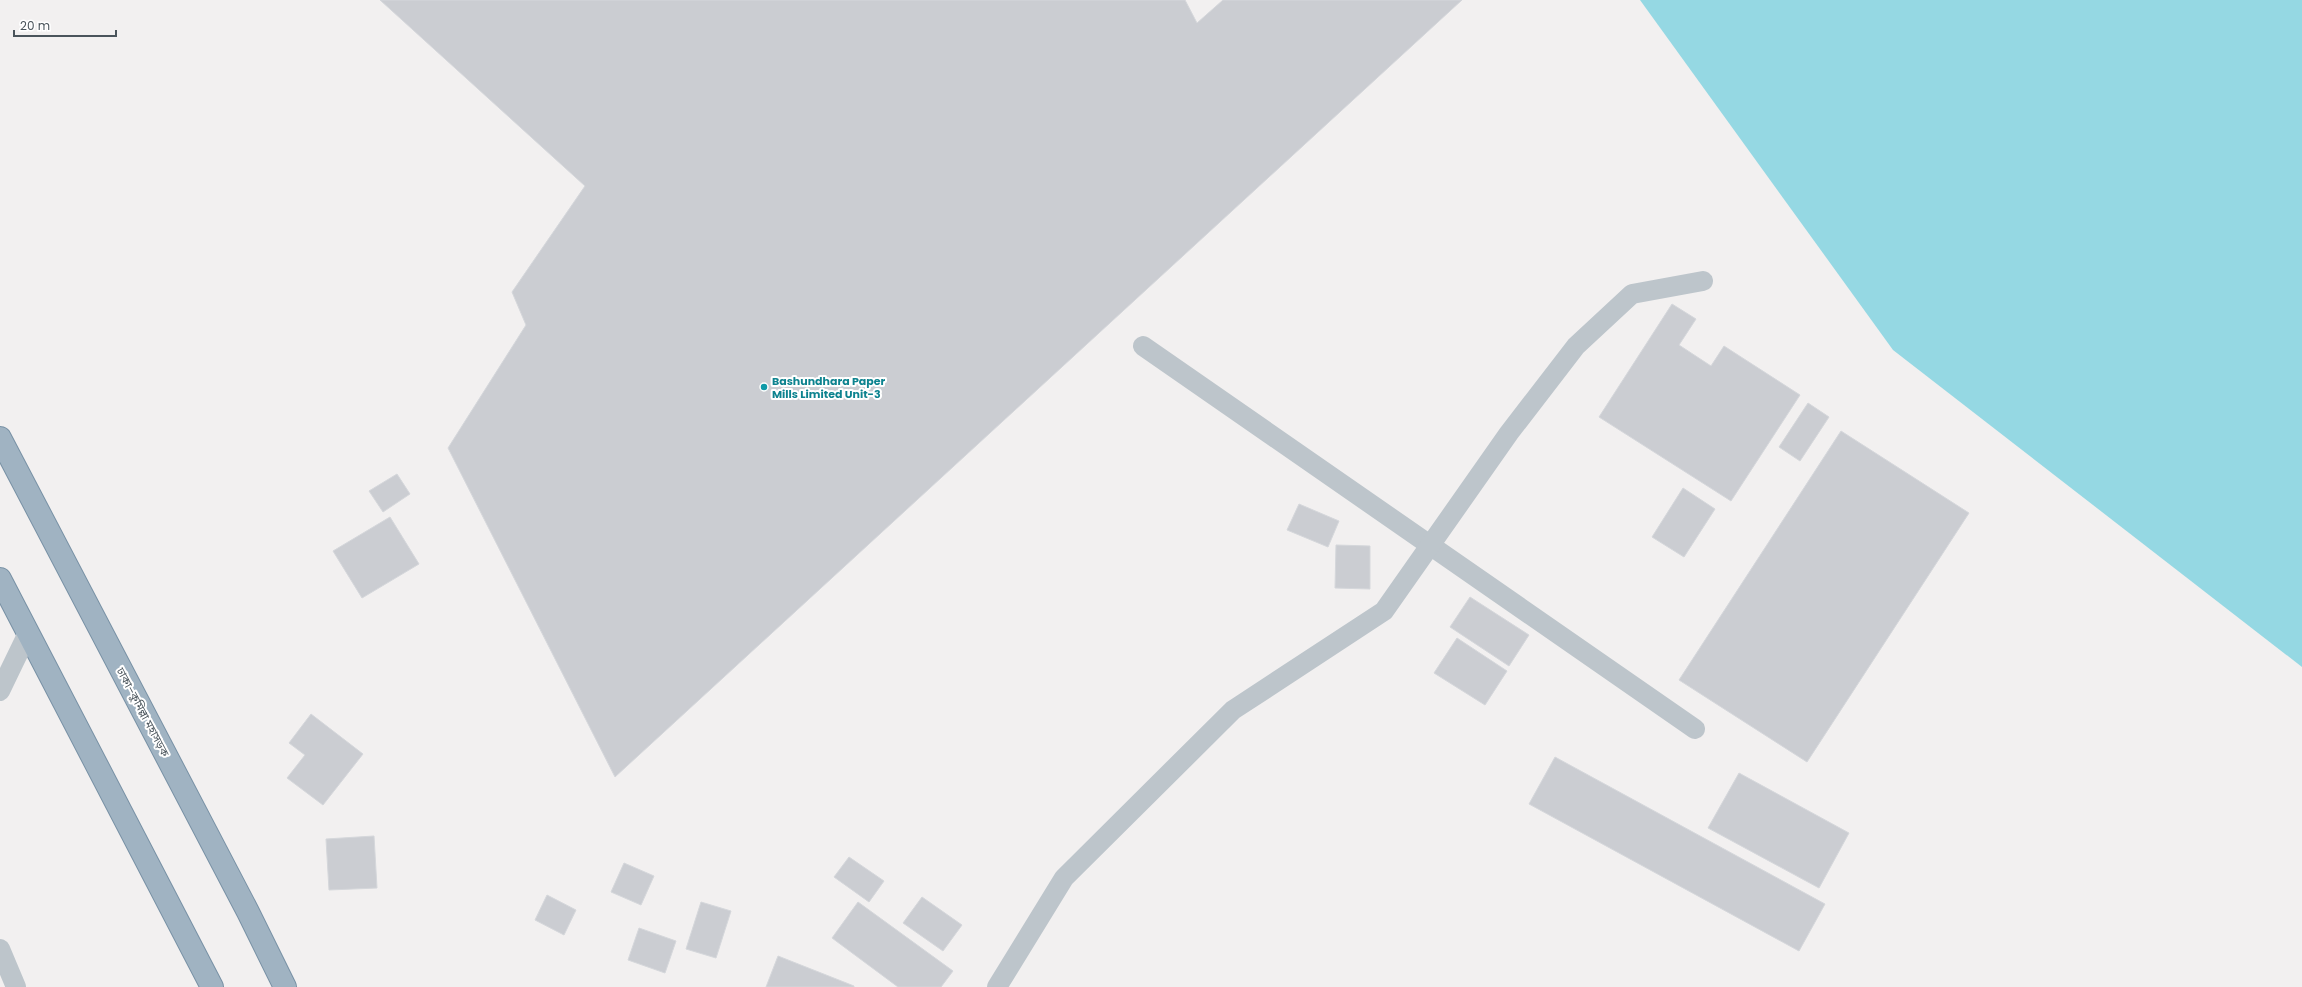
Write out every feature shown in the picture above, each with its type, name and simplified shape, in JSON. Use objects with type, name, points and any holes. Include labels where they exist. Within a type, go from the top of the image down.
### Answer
[{"type":"highway","name":"ঢাকা–কুমিল্লা মহাসড়ক","points":[[0,438],[248,912],[284,987]]},
{"type":"highway","points":[[0,579],[212,987]]},
{"type":"lane","points":[[997,987],[1064,878],[1233,710],[1384,611],[1509,433],[1576,346],[1632,294],[1703,281]]},
{"type":"lane","points":[[1143,346],[1695,729]]},
{"type":"lane","points":[[0,691],[28,633]]},
{"type":"lane","points":[[0,949],[16,987]]},
{"type":"water","points":[[1640,0],[2302,0],[2302,667],[1893,350]]},
{"type":"building","name":"Bashundhara Paper Mills Limited Unit-3","points":[[380,0],[1185,0],[1197,23],[1223,0],[1462,0],[615,777],[448,448],[526,325],[512,292],[585,186]]},
{"type":"building","points":[[1672,304],[1696,319],[1679,345],[1711,366],[1724,346],[1800,395],[1731,501],[1599,417]]},
{"type":"building","points":[[1808,403],[1829,417],[1800,461],[1779,447]]},
{"type":"building","points":[[1841,431],[1969,513],[1807,762],[1679,680]]},
{"type":"building","points":[[397,474],[410,494],[383,512],[369,491]]},
{"type":"building","points":[[1683,488],[1715,509],[1684,557],[1652,537]]},
{"type":"building","points":[[1299,504],[1339,521],[1328,547],[1287,530]]},
{"type":"building","points":[[390,517],[419,564],[362,598],[333,551]]},
{"type":"building","points":[[1336,545],[1370,546],[1370,589],[1335,588]]},
{"type":"building","points":[[1470,597],[1529,635],[1509,666],[1450,627]]},
{"type":"building","points":[[1457,638],[1507,671],[1485,705],[1434,673]]},
{"type":"building","points":[[311,714],[363,754],[323,805],[287,778],[305,755],[289,743]]},
{"type":"building","points":[[1555,757],[1825,904],[1799,951],[1529,804]]},
{"type":"building","points":[[1739,773],[1849,833],[1819,888],[1708,828]]},
{"type":"building","points":[[374,836],[377,888],[329,890],[326,839]]},
{"type":"building","points":[[849,857],[884,881],[869,902],[834,877]]},
{"type":"building","points":[[624,863],[654,876],[641,905],[611,892]]},
{"type":"building","points":[[547,895],[576,910],[564,935],[535,920]]},
{"type":"building","points":[[922,897],[962,925],[943,951],[903,923]]},
{"type":"building","points":[[701,902],[731,911],[716,958],[686,949]]},
{"type":"building","points":[[858,902],[953,971],[941,987],[898,987],[832,938]]},
{"type":"building","points":[[639,928],[676,941],[665,973],[628,960]]},
{"type":"building","points":[[778,956],[854,986],[854,987],[766,987]]},
{"type":"place","name":"Bashundhara Paper Mills Limited Unit-3","points":[[764,387]]}]
